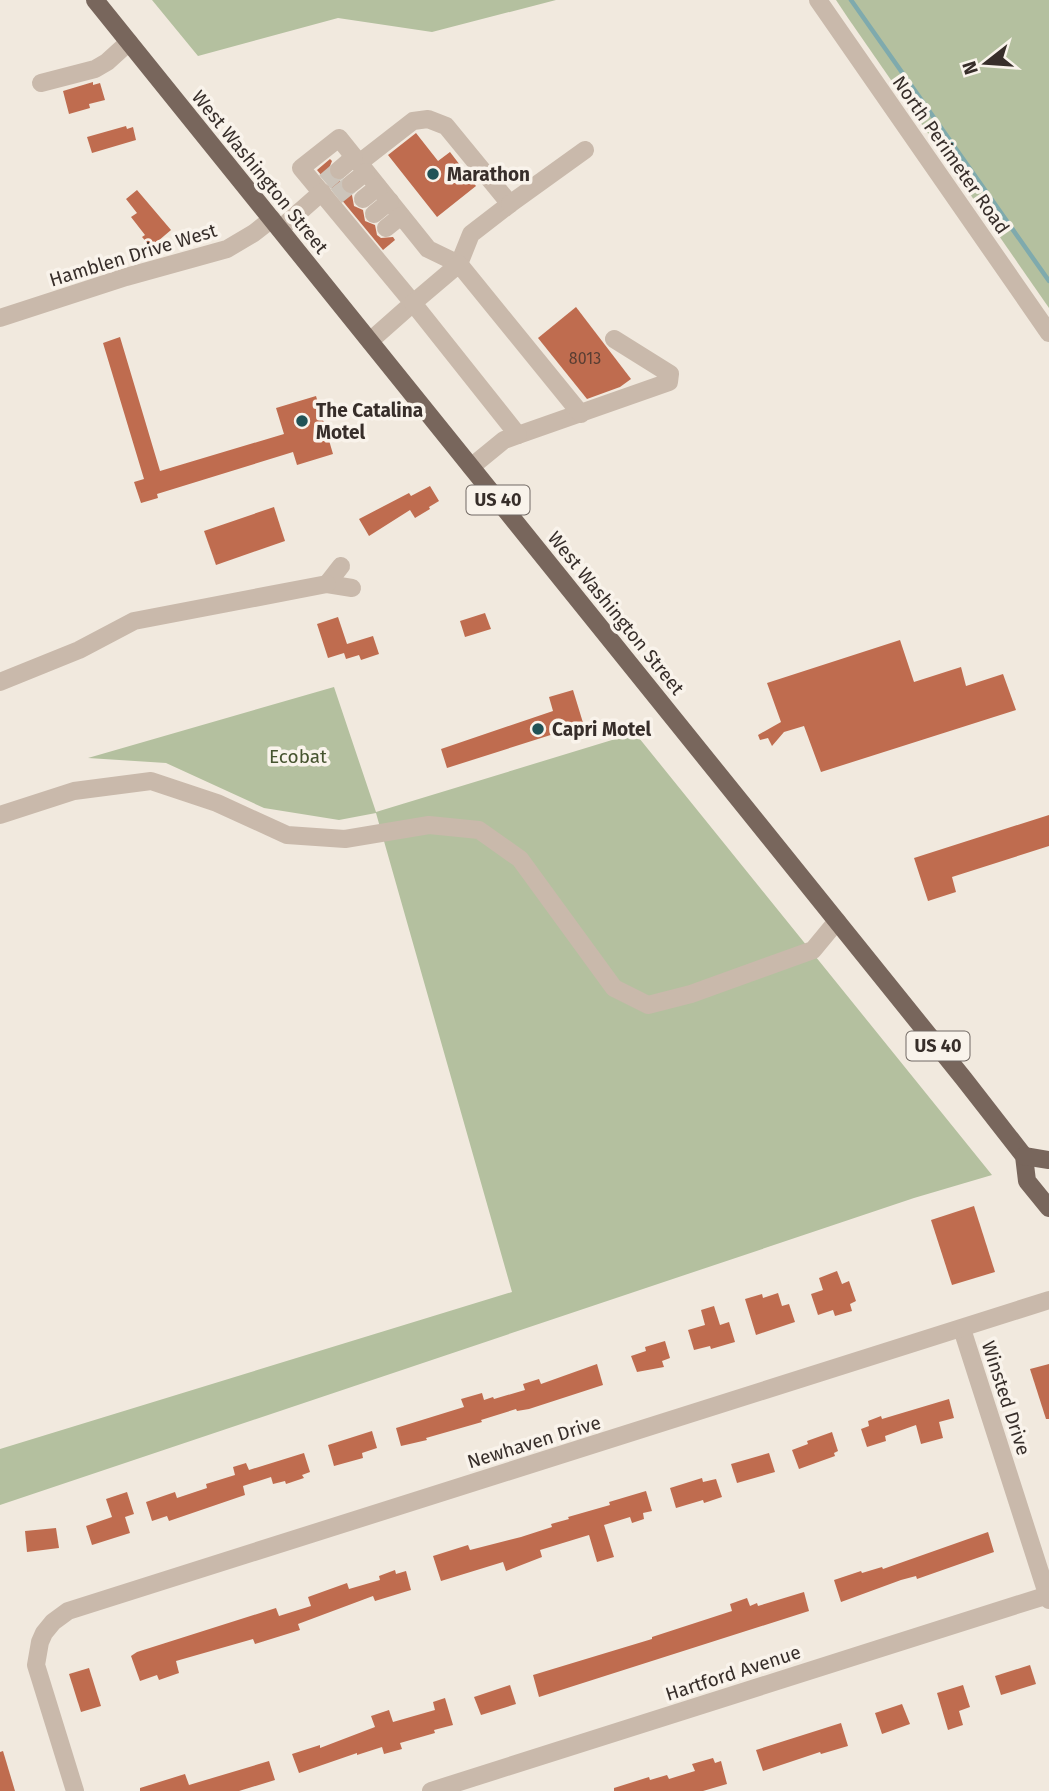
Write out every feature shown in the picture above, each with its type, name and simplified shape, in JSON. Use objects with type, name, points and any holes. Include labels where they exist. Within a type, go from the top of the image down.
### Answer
[{"type":"main road","name":"West Washington Street","points":[[95,0],[1024,1156],[1027,1181],[1049,1209]]},
{"type":"main road","points":[[1024,1156],[1049,1160]]},
{"type":"street","name":"North Perimeter Road","points":[[818,0],[1049,333]]},
{"type":"street","points":[[41,83],[95,69],[129,42]]},
{"type":"street","points":[[351,184],[360,164],[413,121],[428,119],[446,126],[510,204]]},
{"type":"street","points":[[518,435],[413,303],[328,188],[301,168],[339,138],[428,249],[459,264],[581,414]]},
{"type":"street","points":[[370,341],[459,264],[471,234],[585,150]]},
{"type":"street","name":"Hamblen Drive West","points":[[4,312],[227,249],[276,224],[360,164]]},
{"type":"street","points":[[368,206],[384,194]]},
{"type":"street","points":[[386,228],[401,216]]},
{"type":"street","points":[[471,467],[504,440],[669,382],[670,374],[614,339]]},
{"type":"street","points":[[327,584],[341,566]]},
{"type":"street","points":[[0,682],[79,650],[134,621],[327,584],[352,588]]},
{"type":"street","points":[[0,816],[74,791],[151,781],[217,803],[286,835],[345,839],[429,825],[480,830],[520,859],[614,988],[648,1004],[691,994],[813,950],[837,921]]},
{"type":"street","name":"Newhaven Drive","points":[[75,1791],[37,1673],[36,1657],[42,1638],[53,1622],[72,1609],[1049,1300]]},
{"type":"street","name":"Winsted Drive","points":[[962,1329],[1048,1597]]},
{"type":"street","name":"Hartford Avenue","points":[[431,1791],[1048,1597]]},
{"type":"green space","points":[[152,0],[556,0],[432,32],[338,18],[198,56]]},
{"type":"green space","points":[[836,0],[1049,0],[1049,308],[848,18]]},
{"type":"green space","name":"Ecobat","points":[[334,687],[376,812],[635,733],[992,1175],[914,1198],[0,1505],[0,1449],[512,1292],[376,813],[339,820],[264,808],[166,763],[88,758]]},
{"type":"building","points":[[93,82],[93,85],[100,83],[105,100],[69,114],[63,91]]},
{"type":"building","points":[[126,126],[127,129],[133,127],[136,140],[92,153],[87,137]]},
{"type":"building","name":"Marathon","points":[[416,133],[438,161],[450,152],[476,186],[437,217],[388,155]]},
{"type":"building","points":[[330,159],[330,177],[340,181],[343,192],[352,195],[354,206],[363,210],[365,221],[375,225],[377,235],[381,238],[393,237],[395,240],[383,250],[317,170]]},
{"type":"building","points":[[137,190],[171,230],[151,247],[131,217],[137,213],[126,199]]},
{"type":"building","points":[[576,307],[631,379],[620,387],[587,399],[538,338]]},
{"type":"building","name":"The Catalina Motel","points":[[120,337],[160,471],[284,434],[276,408],[316,396],[333,454],[297,465],[293,452],[157,494],[158,498],[141,503],[134,482],[144,479],[103,343]]},
{"type":"building","points":[[430,486],[439,501],[429,507],[430,509],[415,518],[410,510],[369,536],[359,519],[409,493],[411,496]]},
{"type":"building","points":[[274,507],[285,541],[216,565],[204,531]]},
{"type":"building","points":[[485,613],[491,629],[465,637],[460,621]]},
{"type":"building","points":[[338,617],[347,644],[373,636],[379,654],[361,660],[359,655],[346,659],[344,653],[328,658],[317,624]]},
{"type":"building","points":[[900,640],[914,682],[961,667],[966,686],[1003,674],[1016,710],[821,772],[804,726],[784,732],[772,746],[768,738],[760,740],[758,735],[781,722],[767,683]]},
{"type":"building","name":"Capri Motel","points":[[573,690],[584,726],[447,768],[441,749],[553,711],[549,697]]},
{"type":"building","points":[[1049,815],[1049,846],[952,877],[956,892],[928,901],[914,858]]},
{"type":"building","points":[[974,1206],[995,1272],[952,1285],[931,1220]]},
{"type":"building","points":[[837,1271],[842,1284],[849,1281],[856,1301],[850,1304],[852,1311],[835,1316],[833,1310],[818,1315],[811,1294],[823,1290],[819,1278]]},
{"type":"building","points":[[778,1293],[782,1306],[789,1304],[795,1322],[756,1335],[745,1299],[762,1294],[763,1298]]},
{"type":"building","points":[[714,1306],[720,1325],[729,1322],[735,1342],[711,1349],[710,1346],[694,1350],[688,1330],[705,1325],[701,1310]]},
{"type":"building","points":[[665,1341],[670,1358],[662,1361],[664,1367],[637,1372],[631,1356],[646,1351],[645,1347]]},
{"type":"building","points":[[597,1364],[603,1385],[529,1409],[516,1409],[426,1438],[427,1440],[401,1446],[396,1428],[464,1407],[461,1399],[482,1393],[484,1400],[494,1399],[525,1390],[523,1384],[539,1379],[541,1384]]},
{"type":"building","points":[[1049,1364],[1049,1419],[1046,1419],[1030,1369]]},
{"type":"building","points":[[949,1399],[954,1418],[939,1422],[943,1438],[921,1444],[916,1425],[885,1436],[886,1441],[867,1447],[861,1429],[869,1426],[868,1421]]},
{"type":"building","points":[[372,1431],[377,1448],[362,1453],[363,1458],[334,1466],[328,1445]]},
{"type":"building","points":[[832,1432],[838,1451],[834,1453],[835,1456],[799,1469],[792,1450]]},
{"type":"building","points":[[304,1453],[310,1472],[302,1475],[304,1478],[286,1484],[285,1481],[273,1484],[271,1477],[243,1486],[245,1495],[169,1521],[167,1516],[152,1521],[146,1502],[175,1492],[177,1498],[207,1488],[206,1484],[235,1475],[233,1467],[246,1463],[249,1470]]},
{"type":"building","points":[[769,1453],[775,1472],[737,1483],[731,1464]]},
{"type":"building","points":[[702,1478],[703,1482],[716,1479],[722,1497],[676,1508],[670,1488]]},
{"type":"building","points":[[646,1491],[652,1511],[643,1513],[644,1519],[632,1523],[630,1517],[604,1525],[614,1557],[597,1562],[589,1535],[540,1550],[542,1557],[506,1571],[503,1562],[441,1581],[433,1556],[468,1545],[470,1550],[521,1537],[552,1527],[551,1524],[569,1519],[568,1517]]},
{"type":"building","points":[[127,1492],[134,1514],[125,1517],[130,1533],[92,1545],[86,1526],[112,1517],[106,1499]]},
{"type":"building","points":[[56,1528],[59,1548],[27,1552],[25,1531]]},
{"type":"building","points":[[988,1532],[994,1552],[917,1579],[916,1576],[901,1580],[841,1602],[834,1580],[861,1571],[883,1569]]},
{"type":"building","points":[[395,1570],[396,1574],[406,1571],[411,1590],[375,1601],[373,1596],[298,1624],[300,1630],[255,1644],[253,1639],[176,1661],[179,1673],[159,1680],[157,1675],[140,1681],[131,1656],[137,1652],[276,1608],[279,1616],[311,1606],[308,1597],[347,1583],[349,1589],[380,1580],[379,1576]]},
{"type":"building","points":[[804,1592],[809,1611],[539,1697],[533,1675],[652,1639],[732,1611],[730,1604],[747,1598],[750,1606],[757,1603],[758,1606]]},
{"type":"building","points":[[1030,1665],[1036,1684],[1001,1695],[995,1676]]},
{"type":"building","points":[[89,1668],[101,1706],[81,1712],[69,1674]]},
{"type":"building","points":[[510,1685],[516,1704],[481,1715],[474,1697]]},
{"type":"building","points":[[963,1685],[970,1707],[959,1711],[963,1725],[948,1730],[937,1693]]},
{"type":"building","points":[[445,1698],[453,1725],[400,1743],[402,1749],[384,1754],[382,1747],[299,1773],[292,1754],[320,1745],[320,1748],[375,1727],[371,1716],[389,1710],[393,1722],[435,1710],[433,1702]]},
{"type":"building","points":[[902,1704],[910,1724],[882,1734],[875,1713]]},
{"type":"building","points":[[841,1723],[848,1746],[821,1754],[820,1752],[763,1771],[756,1750]]},
{"type":"building","points":[[3,1751],[15,1791],[0,1791],[0,1752]]},
{"type":"building","points":[[713,1758],[715,1763],[721,1761],[727,1784],[703,1791],[614,1791],[614,1788],[649,1777],[650,1780],[667,1775],[669,1779],[695,1771],[692,1764]]},
{"type":"building","points":[[269,1761],[275,1780],[239,1791],[140,1791],[140,1788],[185,1774],[189,1785]]},
{"type":"waterway","points":[[851,0],[1049,281]]},
{"type":"tunnel","points":[[325,182],[339,170]]},
{"type":"tunnel","points":[[336,196],[351,184]]},
{"type":"place","name":"Marathon","points":[[433,174]]},
{"type":"place","name":"The Catalina Motel","points":[[302,421]]},
{"type":"place","name":"Capri Motel","points":[[538,729]]}]
